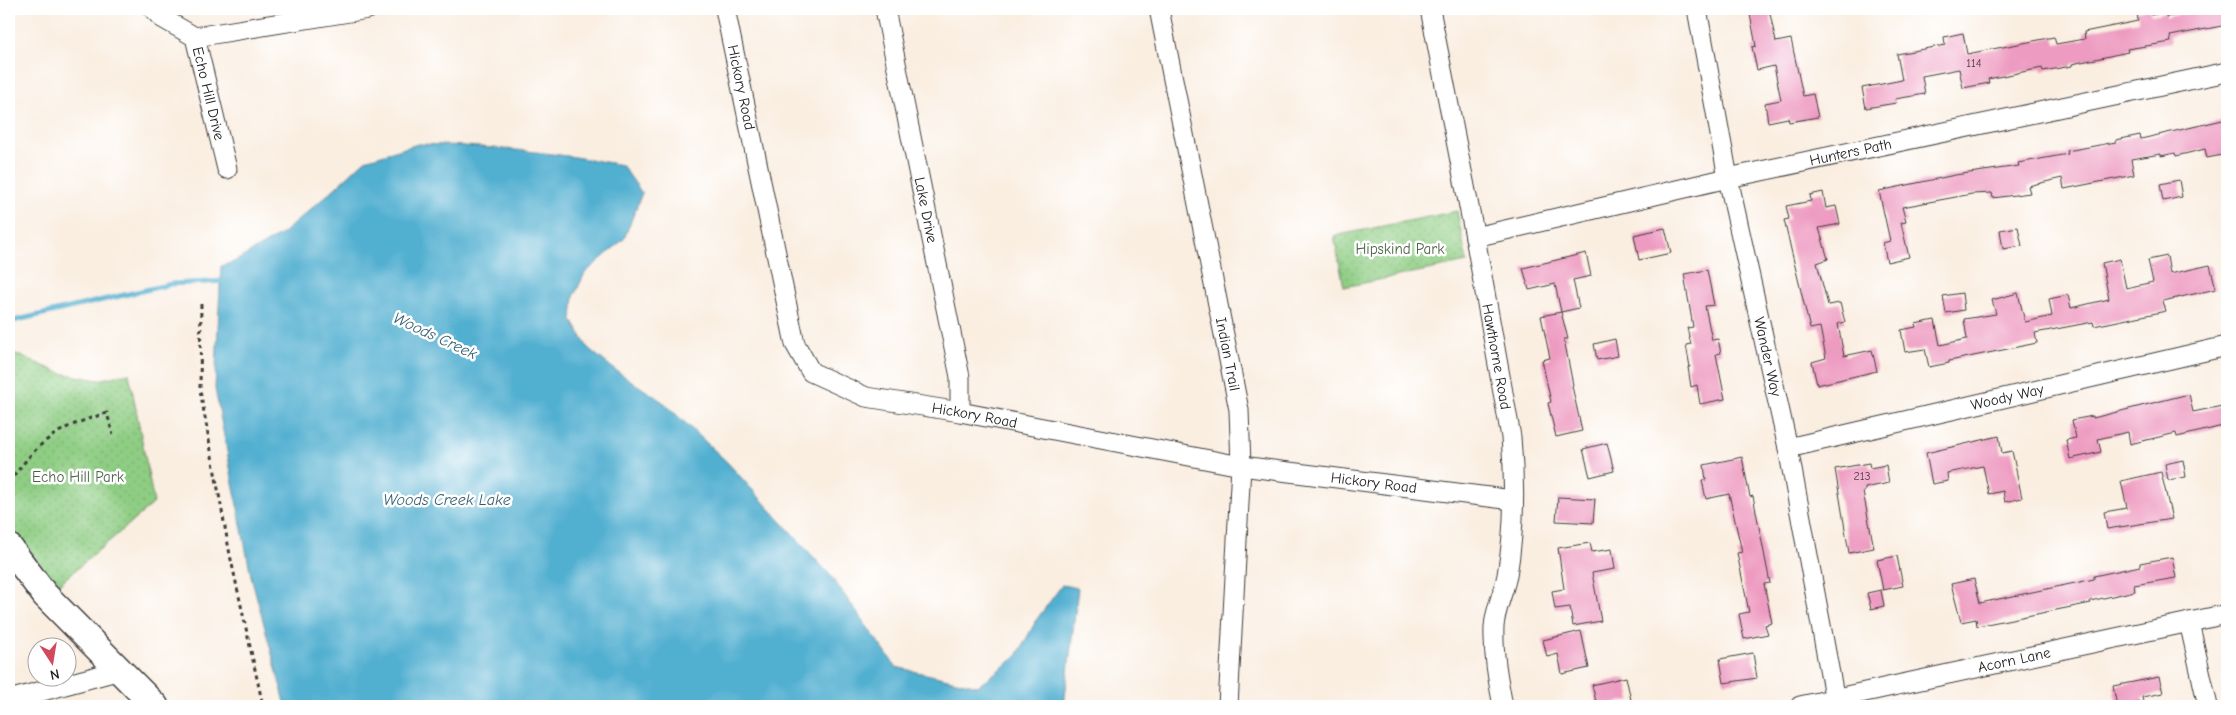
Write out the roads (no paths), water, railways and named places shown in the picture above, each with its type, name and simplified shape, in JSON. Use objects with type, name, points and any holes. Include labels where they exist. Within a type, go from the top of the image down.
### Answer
[{"type":"street","name":"Echo Hill Drive","points":[[153,9],[162,18],[194,36],[227,169]]},
{"type":"street","points":[[194,36],[368,9]]},
{"type":"street","name":"Hickory Road","points":[[725,9],[795,344],[812,372],[866,397],[960,412],[1241,466],[1513,500]]},
{"type":"street","name":"Lake Drive","points":[[885,9],[960,377],[960,412]]},
{"type":"street","name":"Indian Trail","points":[[1159,9],[1239,410],[1241,466],[1228,706]]},
{"type":"street","name":"Hawthorne Road","points":[[1430,9],[1475,237],[1511,437],[1513,500],[1507,576],[1494,624],[1495,662],[1504,706]]},
{"type":"street","name":"Wander Way","points":[[1697,9],[1728,178],[1788,448],[1836,703]]},
{"type":"street","name":"Hunters Path","points":[[1475,237],[1728,178],[2227,72]]},
{"type":"street","name":"Woody Way","points":[[1788,448],[2227,346]]},
{"type":"street","points":[[9,547],[45,595],[154,706]]},
{"type":"street","name":"Acorn Lane","points":[[1800,706],[1836,703],[2227,614]]},
{"type":"street","points":[[2189,622],[2208,706]]},
{"type":"street","points":[[9,700],[120,670]]},
{"type":"water","name":"Woods Creek Lake","points":[[418,144],[520,150],[622,165],[642,193],[624,239],[585,273],[574,296],[572,320],[588,348],[615,370],[663,402],[727,462],[830,575],[896,667],[978,686],[1017,656],[1037,619],[1062,585],[1078,588],[1064,706],[286,706],[251,576],[215,389],[221,266],[234,262],[283,233],[365,160]]},
{"type":"waterway","name":"Woods Creek","points":[[9,322],[171,284],[226,281]]},
{"type":"park label","name":"Hipskind Park","points":[[1400,249]]},
{"type":"park label","name":"Echo Hill Park","points":[[78,477]]}]
